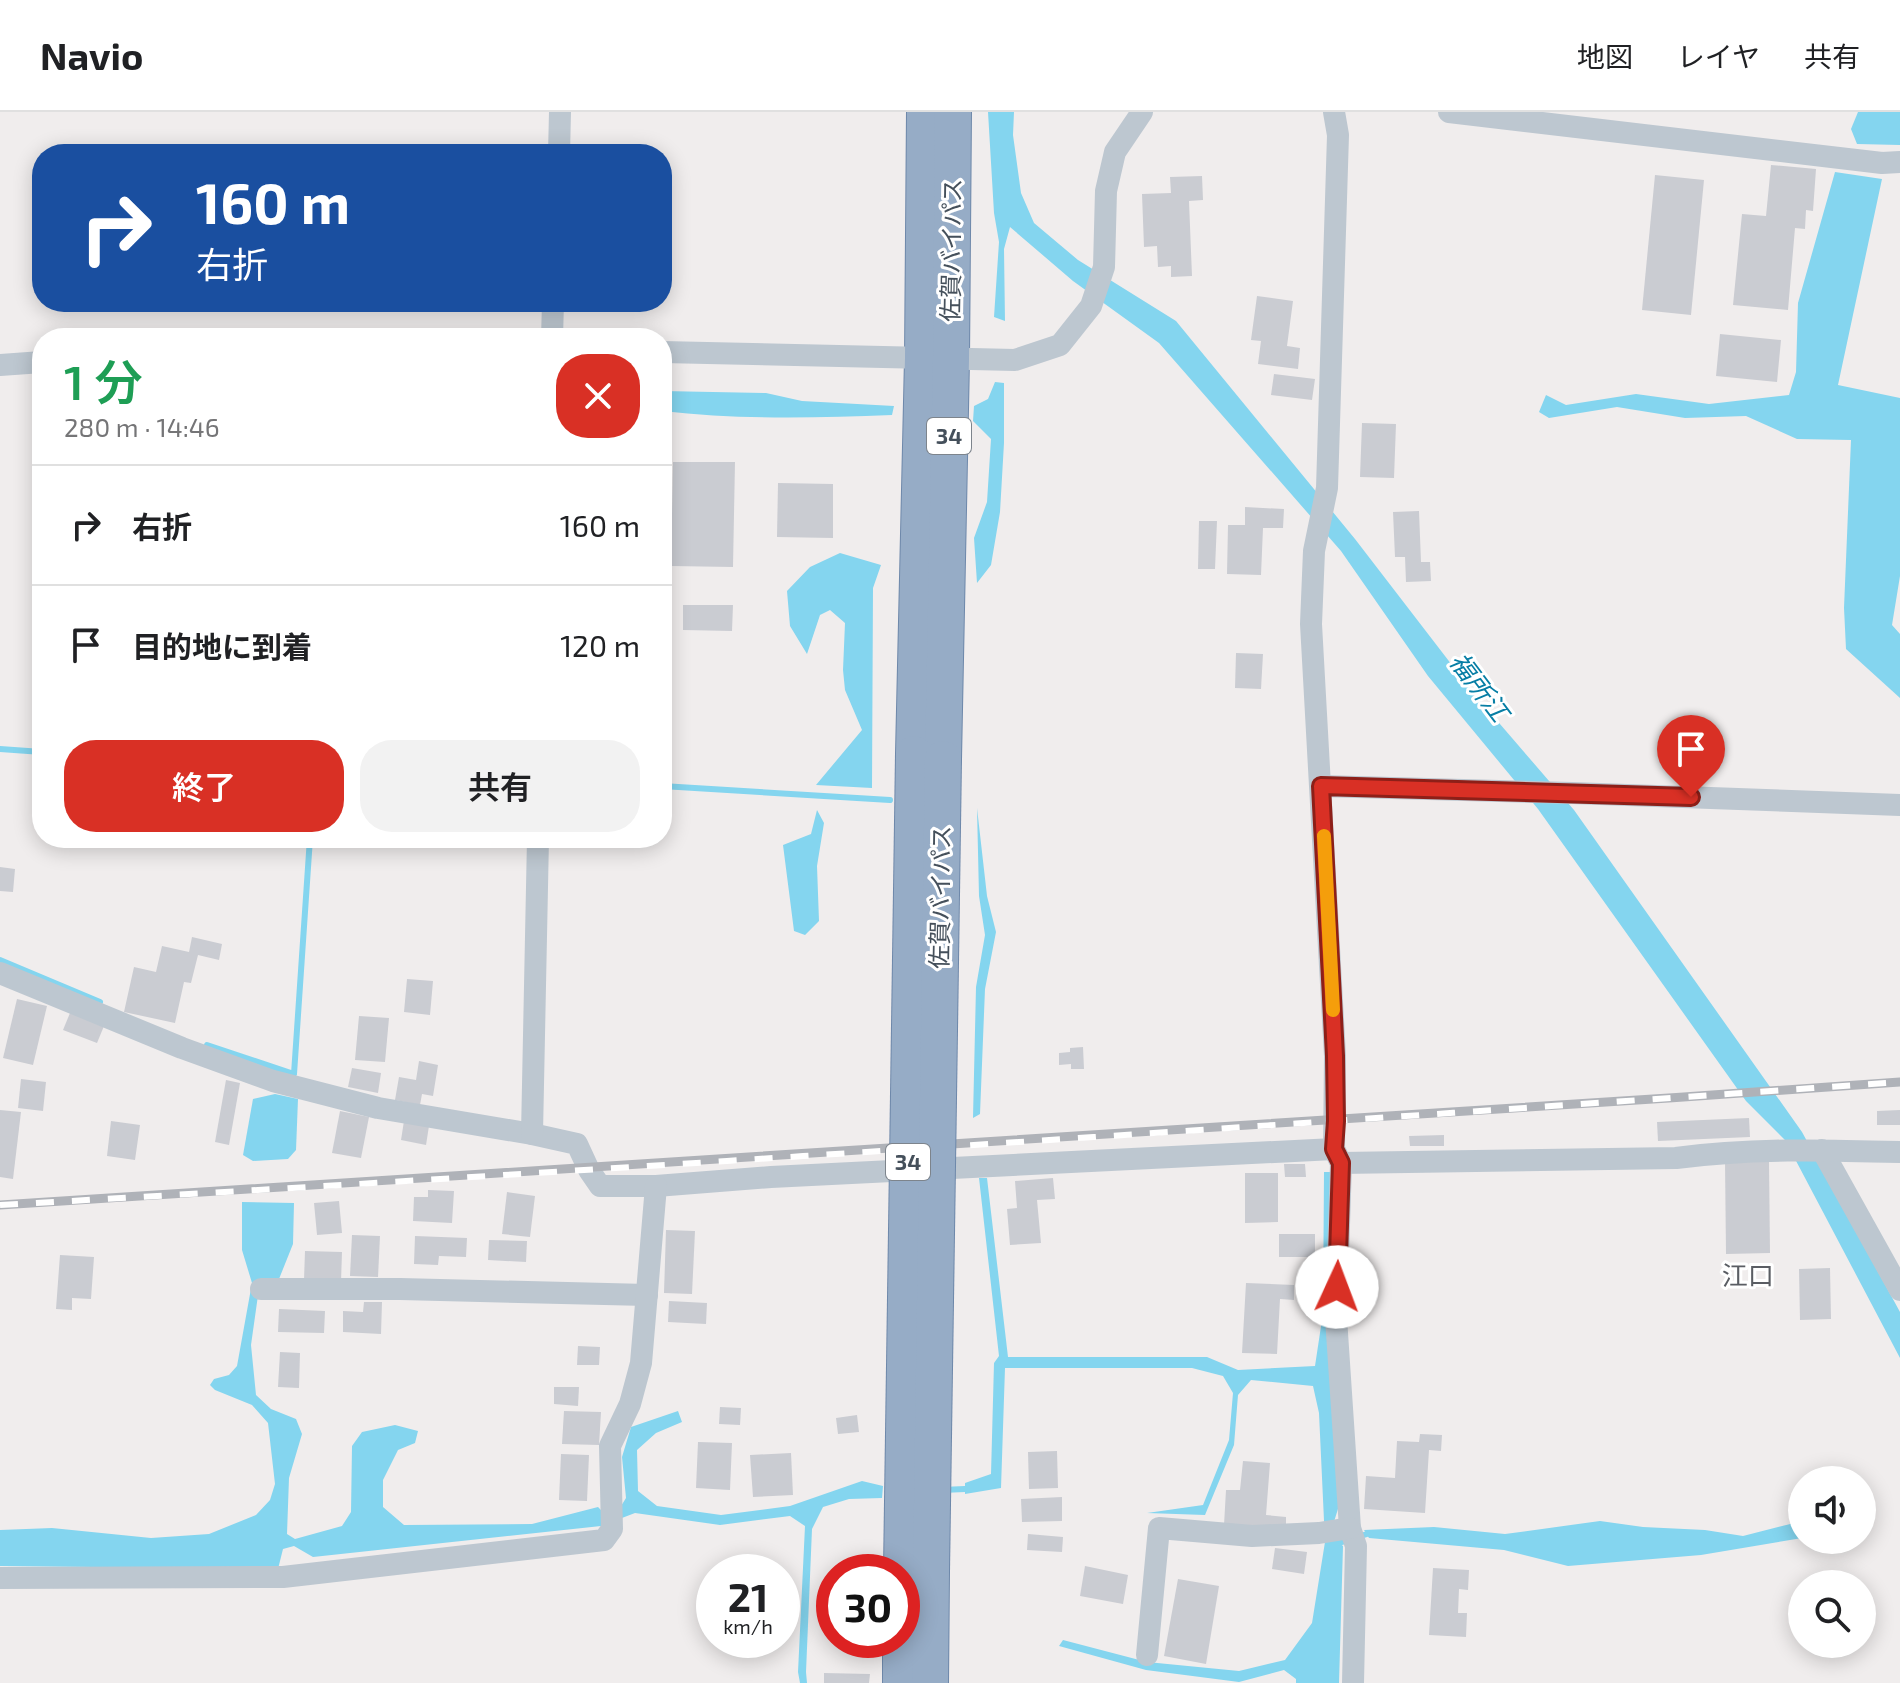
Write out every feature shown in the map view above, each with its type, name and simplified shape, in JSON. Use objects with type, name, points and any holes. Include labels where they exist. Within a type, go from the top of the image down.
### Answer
[{"type":"highway","name":"佐賀バイパス","points":[[925,112],[937,358]]},
{"type":"highway","name":"佐賀バイパス","points":[[911,1554],[937,358],[953,112]]},
{"type":"highway","name":"佐賀バイパス","points":[[920,1624],[930,1683]]},
{"type":"highway","points":[[901,1658],[901,1683]]},
{"type":"street","points":[[559,144],[560,112]]},
{"type":"street","points":[[672,352],[1015,360],[1060,345],[1091,306],[1104,267],[1106,191],[1115,152],[1142,112]]},
{"type":"street","points":[[1334,112],[1338,135],[1327,488],[1314,551],[1311,624],[1335,1056],[1338,1156],[1336,1318],[1353,1683]]},
{"type":"street","points":[[1449,112],[1755,149],[1882,163],[1900,162]]},
{"type":"street","points":[[0,365],[32,363]]},
{"type":"street","points":[[1321,786],[1900,805]]},
{"type":"street","points":[[532,1134],[538,848]]},
{"type":"street","points":[[0,973],[182,1048],[273,1081],[378,1108],[577,1144],[600,1186],[1338,1156],[1676,1158],[1722,1151],[1900,1152]]},
{"type":"street","points":[[1822,1150],[1900,1290]]},
{"type":"street","points":[[0,1578],[283,1577],[604,1540],[612,1529],[610,1446],[630,1404],[641,1363],[656,1186]]},
{"type":"street","points":[[261,1289],[647,1295]]},
{"type":"street","points":[[1147,1655],[1159,1528],[1252,1536],[1344,1534]]},
{"type":"water","points":[[988,112],[1014,112],[1013,135],[1021,193],[1034,223],[1078,260],[1176,321],[1355,539],[1475,695],[1574,810],[1802,1132],[1900,1312],[1900,1358],[1785,1140],[1746,1101],[1538,809],[1428,676],[1341,551],[1159,343],[1073,281],[1010,227],[1004,249],[1005,321],[994,317],[999,242],[994,213]]},
{"type":"water","points":[[1858,112],[1900,112],[1900,145],[1857,144],[1851,129]]},
{"type":"water","points":[[1835,172],[1882,179],[1838,385],[1900,398],[1900,576],[1892,625],[1900,634],[1900,698],[1846,649],[1844,608],[1851,440],[1797,439],[1746,416],[1685,418],[1617,407],[1549,418],[1539,412],[1546,395],[1566,405],[1636,394],[1709,404],[1789,395],[1796,372],[1798,303]]},
{"type":"water","points":[[995,382],[1004,383],[1000,512],[991,565],[977,583],[974,538],[987,502],[991,439],[973,421],[974,406],[988,399]]},
{"type":"water","points":[[672,391],[766,393],[802,401],[894,406],[892,415],[720,416],[672,412]]},
{"type":"water","points":[[840,553],[881,565],[873,588],[872,788],[816,785],[862,730],[845,690],[845,623],[830,610],[820,615],[807,654],[790,626],[787,591],[810,567]]},
{"type":"water","points":[[977,808],[987,896],[996,932],[985,989],[980,1114],[973,1118],[976,987],[985,935],[979,896]]},
{"type":"water","points":[[817,810],[824,823],[817,866],[819,921],[805,935],[794,931],[783,845],[811,834]]},
{"type":"water","points":[[275,1094],[298,1099],[296,1150],[288,1159],[253,1161],[243,1155],[253,1099]]},
{"type":"water","points":[[1324,1172],[1332,1172],[1341,1499],[1333,1525],[1334,1539],[1343,1546],[1339,1683],[1296,1683],[1296,1679],[1284,1670],[1239,1682],[1146,1670],[1059,1646],[1063,1640],[1147,1662],[1239,1671],[1285,1660],[1312,1623],[1325,1542],[1319,1413],[1313,1386],[1251,1380],[1238,1395],[1234,1445],[1205,1515],[1147,1513],[1203,1505],[1229,1440],[1233,1393],[1223,1376],[1192,1368],[1005,1368],[1001,1488],[965,1494],[965,1483],[991,1474],[994,1363],[999,1356],[979,1178],[987,1178],[1008,1357],[1207,1357],[1238,1370],[1315,1366],[1323,1313]]},
{"type":"water","points":[[242,1202],[294,1203],[293,1244],[279,1279],[260,1281],[251,1345],[256,1395],[271,1409],[296,1419],[302,1434],[289,1478],[287,1534],[295,1539],[342,1526],[351,1512],[352,1446],[362,1432],[395,1425],[418,1431],[415,1443],[398,1450],[383,1480],[383,1507],[404,1525],[532,1524],[598,1507],[603,1512],[618,1511],[626,1498],[622,1457],[631,1427],[678,1411],[682,1422],[656,1433],[637,1450],[638,1491],[657,1506],[721,1515],[790,1506],[862,1481],[883,1486],[882,1498],[849,1499],[823,1507],[812,1529],[807,1683],[800,1683],[798,1672],[805,1526],[790,1516],[720,1525],[635,1513],[601,1526],[313,1557],[294,1546],[283,1549],[278,1569],[0,1566],[0,1530],[52,1528],[151,1538],[209,1534],[256,1515],[270,1500],[275,1484],[268,1423],[252,1405],[210,1385],[214,1379],[229,1375],[237,1366],[252,1283],[242,1250]]},
{"type":"water","points":[[1600,1521],[1743,1536],[1788,1525],[1788,1540],[1701,1555],[1568,1566],[1504,1550],[1369,1538],[1364,1530],[1434,1527],[1505,1534]]},
{"type":"building","points":[[1771,165],[1816,169],[1813,211],[1806,210],[1805,229],[1795,228],[1788,310],[1733,305],[1742,214],[1766,216]]},
{"type":"building","points":[[1655,175],[1704,180],[1691,315],[1642,310]]},
{"type":"building","points":[[1202,176],[1203,200],[1189,201],[1192,276],[1171,277],[1171,266],[1158,267],[1157,246],[1144,247],[1142,194],[1171,193],[1170,177]]},
{"type":"building","points":[[1257,296],[1293,301],[1287,346],[1300,348],[1298,369],[1258,364],[1261,341],[1251,340]]},
{"type":"building","points":[[1720,334],[1781,340],[1777,382],[1716,376]]},
{"type":"building","points":[[1274,374],[1315,379],[1312,400],[1271,395]]},
{"type":"building","points":[[1362,423],[1396,424],[1394,478],[1360,477]]},
{"type":"building","points":[[673,462],[735,462],[733,567],[672,566]]},
{"type":"building","points":[[778,483],[833,484],[833,538],[777,537]]},
{"type":"building","points":[[1245,507],[1284,509],[1283,528],[1263,528],[1261,575],[1227,574],[1228,525],[1245,525]]},
{"type":"building","points":[[1419,511],[1421,562],[1430,562],[1431,581],[1406,582],[1405,557],[1395,557],[1393,512]]},
{"type":"building","points":[[1199,521],[1217,521],[1215,569],[1198,569]]},
{"type":"building","points":[[683,605],[733,605],[732,631],[683,630]]},
{"type":"building","points":[[1236,653],[1263,654],[1261,689],[1235,688]]},
{"type":"building","points":[[0,867],[15,869],[13,892],[0,891]]},
{"type":"building","points":[[192,937],[222,944],[219,960],[198,955],[191,983],[184,982],[175,1023],[124,1012],[134,967],[156,972],[162,946],[189,952]]},
{"type":"building","points":[[407,979],[433,981],[430,1015],[404,1012]]},
{"type":"building","points":[[17,999],[47,1006],[33,1065],[3,1058]]},
{"type":"building","points":[[70,1013],[104,1026],[97,1043],[63,1030]]},
{"type":"building","points":[[359,1016],[389,1018],[385,1062],[355,1060]]},
{"type":"building","points":[[1083,1047],[1084,1069],[1071,1069],[1071,1064],[1059,1065],[1059,1053]]},
{"type":"building","points":[[419,1061],[438,1065],[433,1096],[422,1094],[420,1105],[395,1100],[399,1077],[416,1080]]},
{"type":"building","points":[[352,1068],[381,1073],[378,1093],[348,1087]]},
{"type":"building","points":[[21,1079],[46,1082],[43,1111],[18,1108]]},
{"type":"building","points":[[226,1080],[240,1083],[229,1145],[215,1142]]},
{"type":"building","points":[[0,1110],[21,1112],[13,1179],[0,1177]]},
{"type":"building","points":[[1900,1110],[1900,1125],[1877,1125],[1877,1111]]},
{"type":"building","points":[[340,1111],[369,1117],[361,1158],[332,1153]]},
{"type":"building","points":[[1749,1118],[1750,1137],[1658,1141],[1657,1122]]},
{"type":"building","points":[[111,1121],[140,1125],[135,1160],[107,1156]]},
{"type":"building","points":[[404,1121],[429,1126],[426,1145],[401,1140]]},
{"type":"building","points":[[1444,1135],[1444,1146],[1410,1146],[1409,1136]]},
{"type":"building","points":[[1769,1161],[1770,1253],[1726,1254],[1725,1162]]},
{"type":"building","points":[[1284,1164],[1305,1164],[1306,1177],[1285,1177]]},
{"type":"building","points":[[1245,1173],[1278,1173],[1278,1222],[1245,1223]]},
{"type":"building","points":[[1053,1178],[1055,1199],[1037,1200],[1041,1243],[1010,1245],[1007,1209],[1017,1208],[1015,1181]]},
{"type":"building","points":[[428,1190],[454,1191],[452,1223],[413,1221],[414,1197],[428,1197]]},
{"type":"building","points":[[507,1192],[535,1196],[530,1237],[502,1234]]},
{"type":"building","points":[[339,1201],[342,1233],[317,1235],[314,1203]]},
{"type":"building","points":[[666,1230],[695,1231],[692,1294],[664,1293]]},
{"type":"building","points":[[1279,1234],[1315,1234],[1315,1257],[1279,1257]]},
{"type":"building","points":[[352,1235],[380,1236],[378,1277],[350,1276]]},
{"type":"building","points":[[415,1236],[467,1238],[466,1257],[439,1256],[438,1265],[414,1264]]},
{"type":"building","points":[[489,1240],[527,1241],[526,1262],[488,1260]]},
{"type":"building","points":[[305,1251],[342,1252],[341,1282],[304,1280]]},
{"type":"building","points":[[60,1255],[94,1257],[91,1299],[72,1298],[72,1310],[56,1309]]},
{"type":"building","points":[[1830,1268],[1831,1319],[1800,1320],[1799,1269]]},
{"type":"building","points":[[1246,1283],[1294,1285],[1294,1300],[1280,1299],[1277,1354],[1242,1353]]},
{"type":"building","points":[[669,1301],[707,1303],[706,1324],[668,1322]]},
{"type":"building","points":[[364,1302],[382,1302],[381,1334],[343,1332],[343,1311],[363,1312]]},
{"type":"building","points":[[279,1309],[325,1311],[324,1333],[278,1332]]},
{"type":"building","points":[[578,1346],[600,1347],[599,1365],[577,1365]]},
{"type":"building","points":[[280,1352],[300,1353],[299,1388],[278,1387]]},
{"type":"building","points":[[554,1387],[579,1387],[578,1406],[554,1404]]},
{"type":"building","points":[[720,1407],[741,1408],[740,1425],[719,1424]]},
{"type":"building","points":[[564,1411],[601,1412],[599,1445],[562,1444]]},
{"type":"building","points":[[857,1415],[859,1432],[838,1434],[836,1418]]},
{"type":"building","points":[[1420,1434],[1442,1435],[1441,1451],[1429,1450],[1425,1513],[1364,1509],[1366,1476],[1395,1478],[1397,1441],[1419,1442]]},
{"type":"building","points":[[698,1442],[732,1443],[730,1490],[696,1488]]},
{"type":"building","points":[[1057,1451],[1058,1488],[1029,1489],[1028,1452]]},
{"type":"building","points":[[791,1453],[793,1495],[753,1497],[750,1455]]},
{"type":"building","points":[[561,1454],[589,1455],[587,1501],[559,1500]]},
{"type":"building","points":[[1243,1461],[1270,1463],[1266,1515],[1286,1517],[1286,1529],[1224,1525],[1226,1490],[1240,1490]]},
{"type":"building","points":[[1062,1497],[1062,1521],[1022,1522],[1021,1499]]},
{"type":"building","points":[[1028,1534],[1063,1537],[1062,1552],[1027,1550]]},
{"type":"building","points":[[1275,1548],[1307,1552],[1304,1574],[1272,1569]]},
{"type":"building","points":[[1085,1566],[1128,1575],[1123,1604],[1080,1596]]},
{"type":"building","points":[[1433,1568],[1469,1570],[1468,1590],[1459,1589],[1458,1613],[1467,1613],[1466,1637],[1429,1635]]},
{"type":"building","points":[[1178,1579],[1219,1586],[1206,1664],[1164,1656]]},
{"type":"building","points":[[824,1673],[870,1674],[869,1683],[824,1683]]},
{"type":"waterway","points":[[0,749],[32,751]]},
{"type":"waterway","points":[[672,787],[890,800]]},
{"type":"waterway","points":[[207,1045],[294,1074],[309,848]]},
{"type":"waterway","points":[[0,960],[100,1002]]},
{"type":"waterway","points":[[942,1490],[965,1489]]},
{"type":"waterway","points":[[1339,1543],[1367,1534]]},
{"type":"railway","points":[[0,1205],[475,1177],[1900,1082]]},
{"type":"slow traffic","points":[[1324,836],[1333,1010]]},
{"type":"district","name":"江口","points":[[1748,1276]]},
{"type":"route","points":[[1337,1287],[1341,1163],[1334,1149],[1335,1056],[1321,786],[1691,797]]},
{"type":"water label","name":"福所江","points":[[1479,687]]}]
